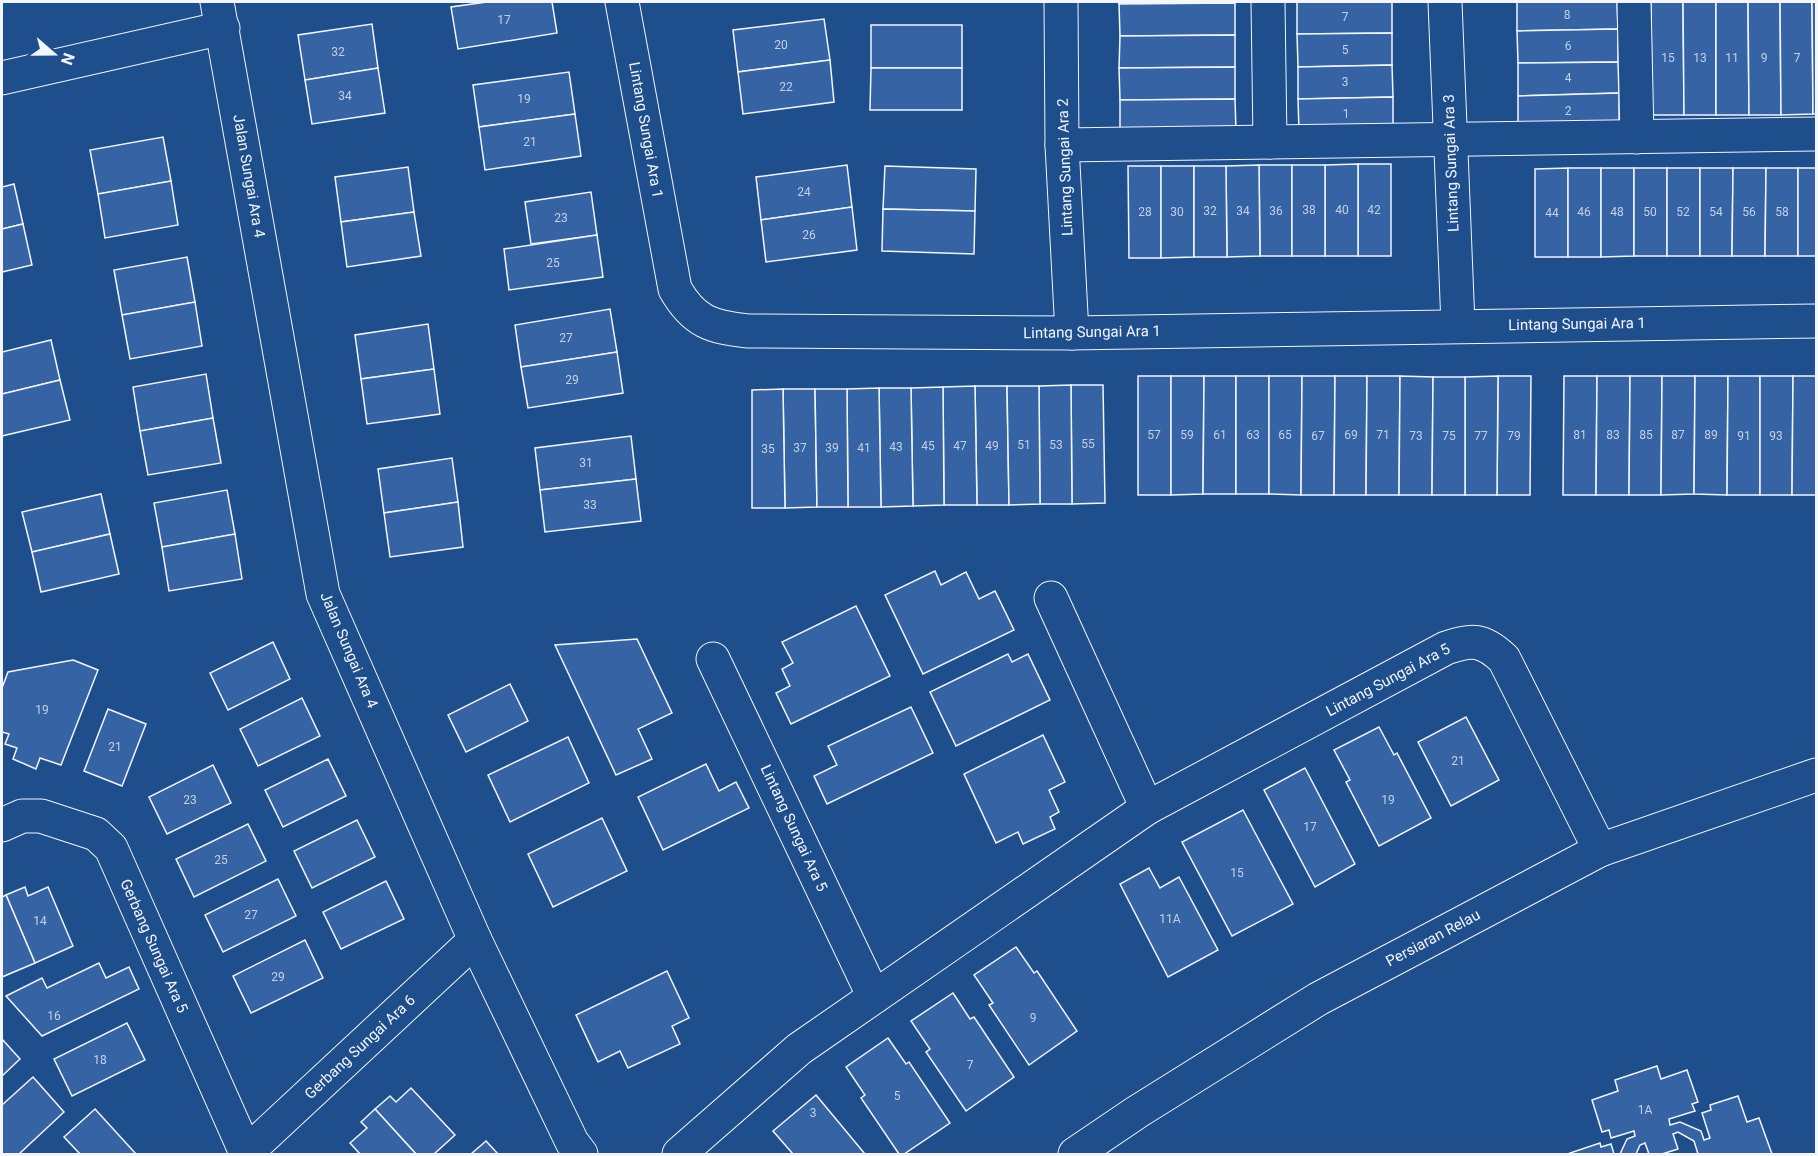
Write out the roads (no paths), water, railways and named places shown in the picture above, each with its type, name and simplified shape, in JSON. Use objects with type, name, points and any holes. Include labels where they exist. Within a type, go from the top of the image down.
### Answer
[{"type":"street","name":"Lintang Sungai Ara 1","points":[[622,2],[675,289],[686,307],[702,320],[724,328],[1072,333],[1816,321]]},
{"type":"street","name":"Lintang Sungai Ara 2","points":[[1061,2],[1062,145],[1072,333]]},
{"type":"street","points":[[1268,2],[1270,142]]},
{"type":"street","name":"Lintang Sungai Ara 3","points":[[1445,2],[1458,326]]},
{"type":"street","points":[[1634,2],[1636,137]]},
{"type":"street","points":[[2,78],[220,15]]},
{"type":"street","name":"Jalan Sungai Ara 4","points":[[220,15],[323,594],[475,940],[572,1142],[581,1155]]},
{"type":"street","points":[[1062,145],[1816,134]]},
{"type":"street","points":[[1051,598],[1147,808]]},
{"type":"street","name":"Lintang Sungai Ara 5","points":[[679,1155],[799,1049],[1147,808],[1446,648],[1461,643],[1477,641],[1492,647],[1504,659],[1600,850]]},
{"type":"street","name":"Lintang Sungai Ara 5","points":[[713,659],[874,997]]},
{"type":"street","name":"Persiaran Relau","points":[[1075,1155],[1137,1112],[1318,999],[1600,850],[1816,775]]},
{"type":"street","name":"Gerbang Sungai Ara 5","points":[[2,825],[22,816],[41,816],[96,834],[111,848],[245,1154]]},
{"type":"street","name":"Gerbang Sungai Ara 6","points":[[245,1154],[475,940]]}]
